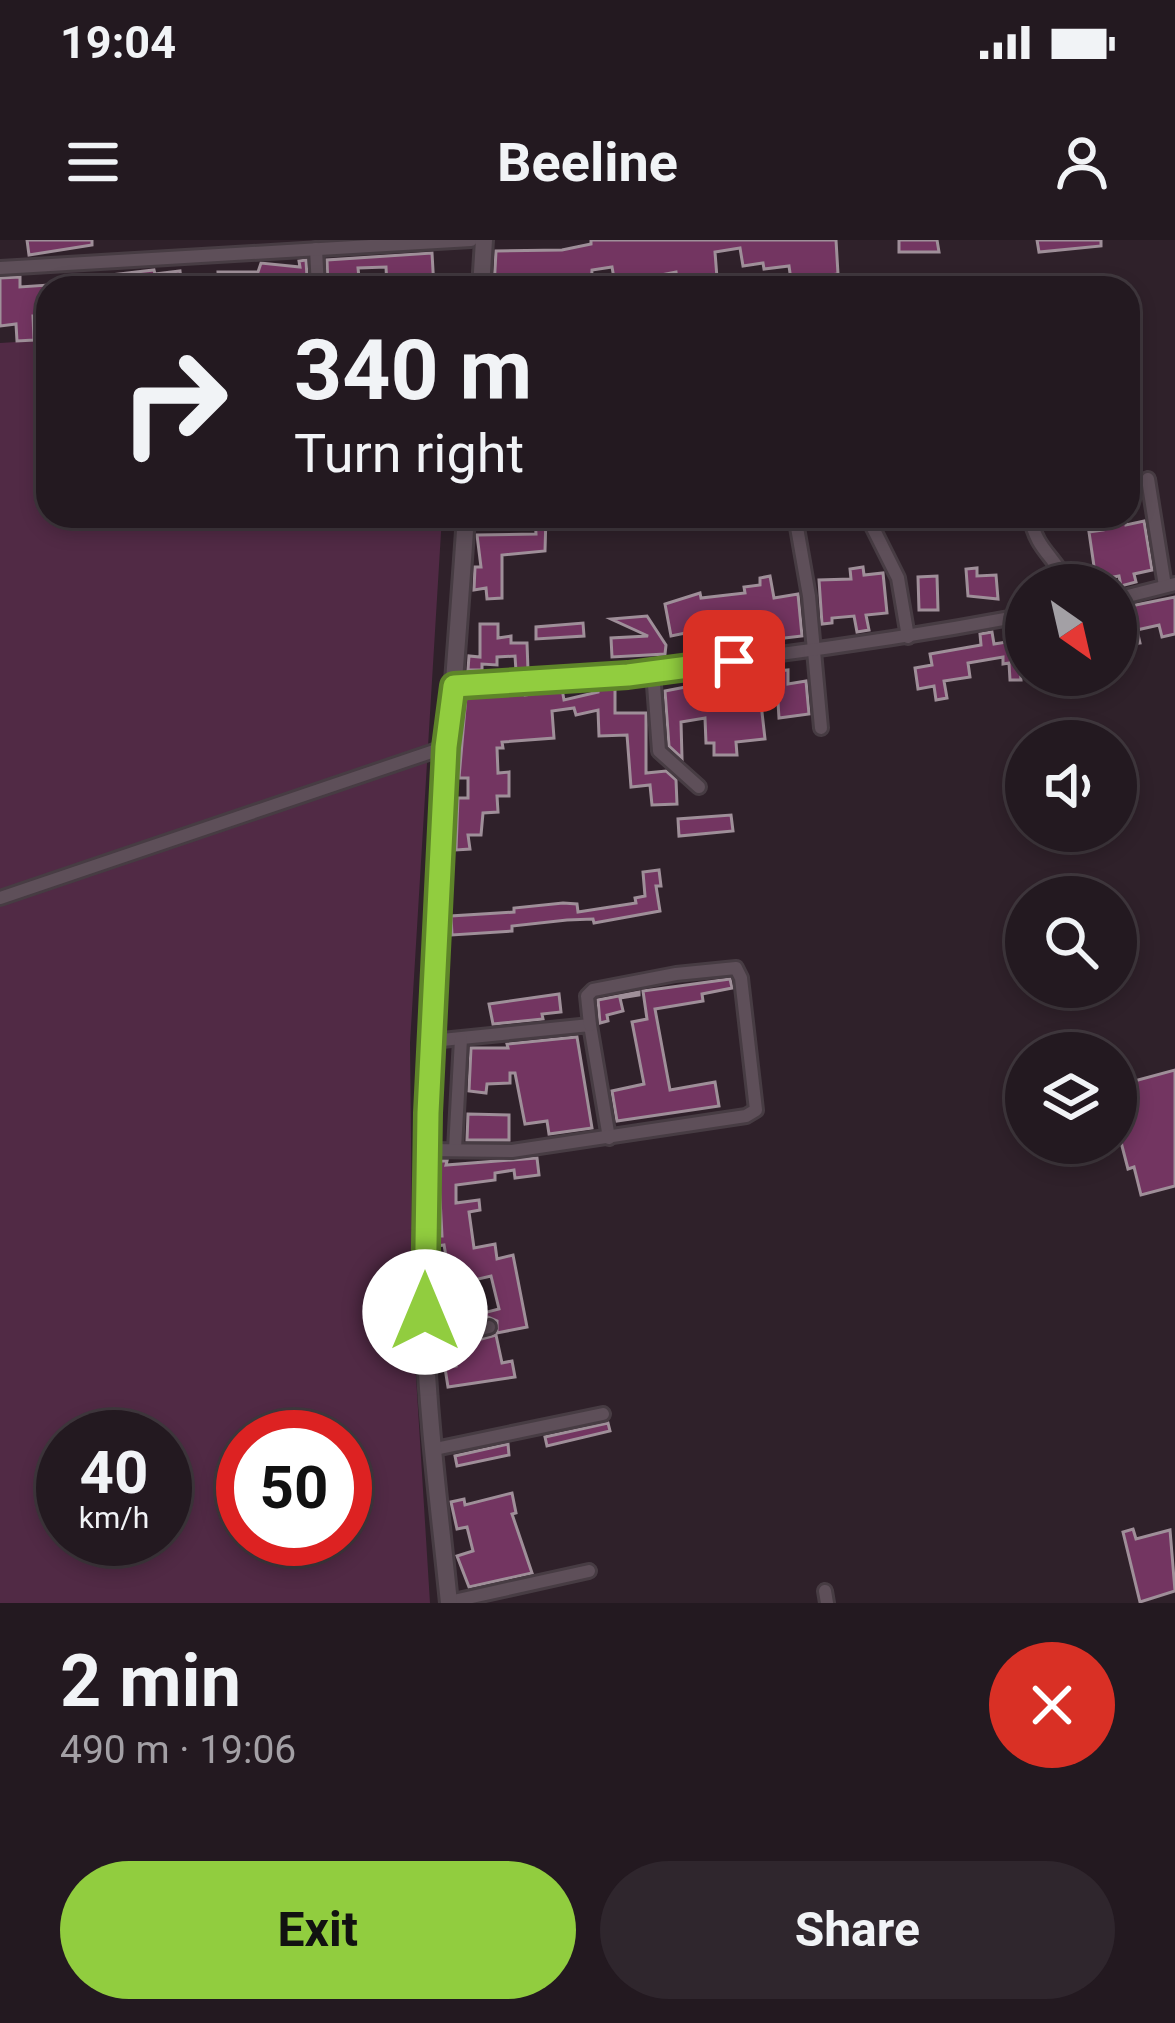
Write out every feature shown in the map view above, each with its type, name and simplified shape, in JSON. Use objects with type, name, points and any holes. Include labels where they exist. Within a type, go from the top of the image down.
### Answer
[{"type":"main road","points":[[482,276],[484,240]]},
{"type":"main road","points":[[449,1602],[426,1342],[427,1150],[446,747],[465,528]]},
{"type":"street","points":[[0,268],[471,240]]},
{"type":"street","points":[[316,249],[317,276]]},
{"type":"street","points":[[1137,594],[1170,585],[1148,479]]},
{"type":"street","points":[[797,528],[809,596],[821,728]]},
{"type":"street","points":[[873,528],[898,578],[908,637]]},
{"type":"street","points":[[1033,528],[1036,543],[1055,564]]},
{"type":"street","points":[[454,686],[653,672],[1005,620]]},
{"type":"street","points":[[653,672],[659,751],[699,787]]},
{"type":"street","points":[[0,898],[446,747]]},
{"type":"street","points":[[427,1150],[512,1151],[609,1138],[746,1116],[756,1110],[741,974],[732,968],[676,974],[593,990],[587,998],[609,1138]]},
{"type":"street","points":[[432,1041],[590,1025]]},
{"type":"street","points":[[454,1149],[461,1039]]},
{"type":"street","points":[[426,1342],[489,1327]]},
{"type":"street","points":[[435,1449],[603,1414]]},
{"type":"street","points":[[449,1602],[589,1570]]},
{"type":"shaded area","points":[[36,341],[36,528],[441,528],[410,1043],[413,1328],[430,1603],[0,1603],[0,343]]},
{"type":"building","points":[[27,240],[92,240],[92,245],[29,255]]},
{"type":"building","points":[[591,240],[836,240],[838,274],[790,276],[789,266],[743,266],[740,248],[715,252],[717,276],[676,276],[676,272],[614,276],[612,267],[592,270],[592,276],[495,276],[496,251],[562,250],[591,244]]},
{"type":"building","points":[[899,240],[937,240],[939,252],[899,252]]},
{"type":"building","points":[[1037,240],[1101,240],[1101,246],[1039,252]]},
{"type":"building","points":[[432,253],[433,276],[386,276],[386,267],[358,268],[359,276],[328,276],[327,260]]},
{"type":"building","points":[[306,260],[307,276],[218,276],[218,272],[258,272],[261,263],[300,267],[299,261]]},
{"type":"building","points":[[154,270],[155,274],[180,271],[181,276],[110,276]]},
{"type":"building","points":[[20,277],[20,287],[36,286],[34,340],[17,341],[16,324],[0,326],[0,278]]},
{"type":"building","points":[[1144,521],[1152,570],[1137,573],[1137,564],[1094,564],[1089,532],[1140,528]]},
{"type":"building","points":[[536,528],[546,528],[545,551],[502,555],[502,598],[487,599],[486,588],[474,590],[475,567],[481,567],[477,535],[536,534]]},
{"type":"building","points":[[863,567],[864,575],[883,573],[887,613],[866,615],[869,630],[857,632],[854,616],[822,624],[819,580],[851,579],[850,569]]},
{"type":"building","points":[[977,568],[977,576],[996,575],[998,599],[968,596],[966,569]]},
{"type":"building","points":[[770,576],[774,598],[798,594],[802,636],[767,640],[765,632],[711,638],[710,628],[671,636],[665,604],[700,593],[701,598],[745,593],[744,587],[760,585],[760,578]]},
{"type":"building","points":[[937,576],[938,610],[919,610],[918,577]]},
{"type":"building","points":[[1175,597],[1175,634],[1162,637],[1159,625],[1137,630],[1137,605]]},
{"type":"building","points":[[647,616],[666,645],[665,654],[612,657],[611,638],[648,636],[611,619]]},
{"type":"building","points":[[583,623],[584,636],[536,639],[536,627]]},
{"type":"building","points":[[480,624],[498,624],[498,638],[511,636],[511,643],[527,643],[528,670],[516,671],[515,656],[497,657],[497,665],[468,670],[469,656],[480,657]]},
{"type":"building","points":[[992,632],[994,644],[1005,642],[1005,664],[1003,657],[968,663],[970,677],[944,681],[947,698],[936,700],[934,686],[918,689],[915,668],[932,665],[930,654],[981,645],[980,634]]},
{"type":"building","points":[[757,668],[765,739],[736,742],[737,755],[714,755],[714,743],[706,743],[705,718],[681,722],[682,758],[669,746],[665,691],[706,683],[705,677],[726,675],[725,671]]},
{"type":"building","points":[[788,670],[788,684],[806,681],[809,714],[779,718],[776,671]]},
{"type":"building","points":[[615,683],[615,713],[646,713],[646,773],[666,771],[676,780],[677,804],[652,805],[650,785],[631,787],[627,735],[599,736],[598,710],[576,715],[574,708],[552,711],[554,738],[502,742],[503,748],[497,748],[498,773],[509,772],[509,796],[497,796],[498,812],[483,813],[481,835],[468,835],[470,849],[456,850],[458,798],[468,798],[468,778],[459,778],[466,696],[562,689],[564,700]]},
{"type":"building","points":[[731,815],[733,831],[679,836],[678,819]]},
{"type":"building","points":[[659,870],[660,911],[594,923],[593,919],[567,920],[512,926],[512,931],[452,935],[451,916],[563,903],[577,904],[578,912],[636,903],[635,898],[645,896],[643,872]]},
{"type":"building","points":[[730,979],[732,988],[702,994],[703,1001],[655,1009],[670,1090],[715,1082],[719,1106],[617,1121],[612,1091],[644,1084],[632,1022],[647,1019],[643,991]]},
{"type":"building","points":[[639,992],[620,998],[623,1011],[607,1015],[608,1021],[600,1023],[598,1000]]},
{"type":"building","points":[[559,994],[561,1012],[542,1014],[543,1019],[493,1024],[489,1004]]},
{"type":"building","points":[[577,1037],[592,1128],[549,1134],[547,1121],[525,1124],[515,1073],[510,1073],[510,1083],[487,1084],[486,1093],[469,1091],[471,1048],[508,1048],[507,1044]]},
{"type":"building","points":[[1175,1070],[1175,1186],[1141,1195],[1134,1167],[1128,1169],[1127,1164],[1137,1164],[1137,1080]]},
{"type":"building","points":[[468,1114],[509,1115],[509,1140],[467,1140]]},
{"type":"building","points":[[537,1158],[539,1175],[515,1178],[514,1170],[495,1173],[495,1180],[456,1185],[456,1203],[479,1200],[480,1210],[469,1212],[474,1248],[495,1244],[497,1259],[513,1255],[527,1327],[497,1333],[497,1321],[488,1317],[440,1328],[438,1316],[448,1313],[440,1275],[449,1273],[444,1245],[437,1246],[437,1236],[442,1236],[438,1161],[447,1161],[446,1165]],"holes":[[[491,1276],[499,1309],[476,1315],[465,1282]]]},
{"type":"building","points":[[496,1335],[502,1363],[512,1361],[515,1377],[448,1387],[445,1368],[456,1366],[452,1347]]},
{"type":"building","points":[[608,1423],[610,1431],[547,1446],[545,1437]]},
{"type":"building","points":[[508,1444],[509,1455],[457,1466],[455,1456]]},
{"type":"building","points":[[512,1493],[516,1513],[512,1514],[532,1573],[469,1587],[457,1556],[473,1551],[467,1527],[457,1529],[451,1502],[464,1499],[465,1505]]},
{"type":"building","points":[[1133,1529],[1136,1539],[1170,1530],[1175,1591],[1140,1602],[1123,1532]]},
{"type":"route","points":[[425,1312],[428,1113],[446,747],[454,686],[628,675],[734,661]]}]
